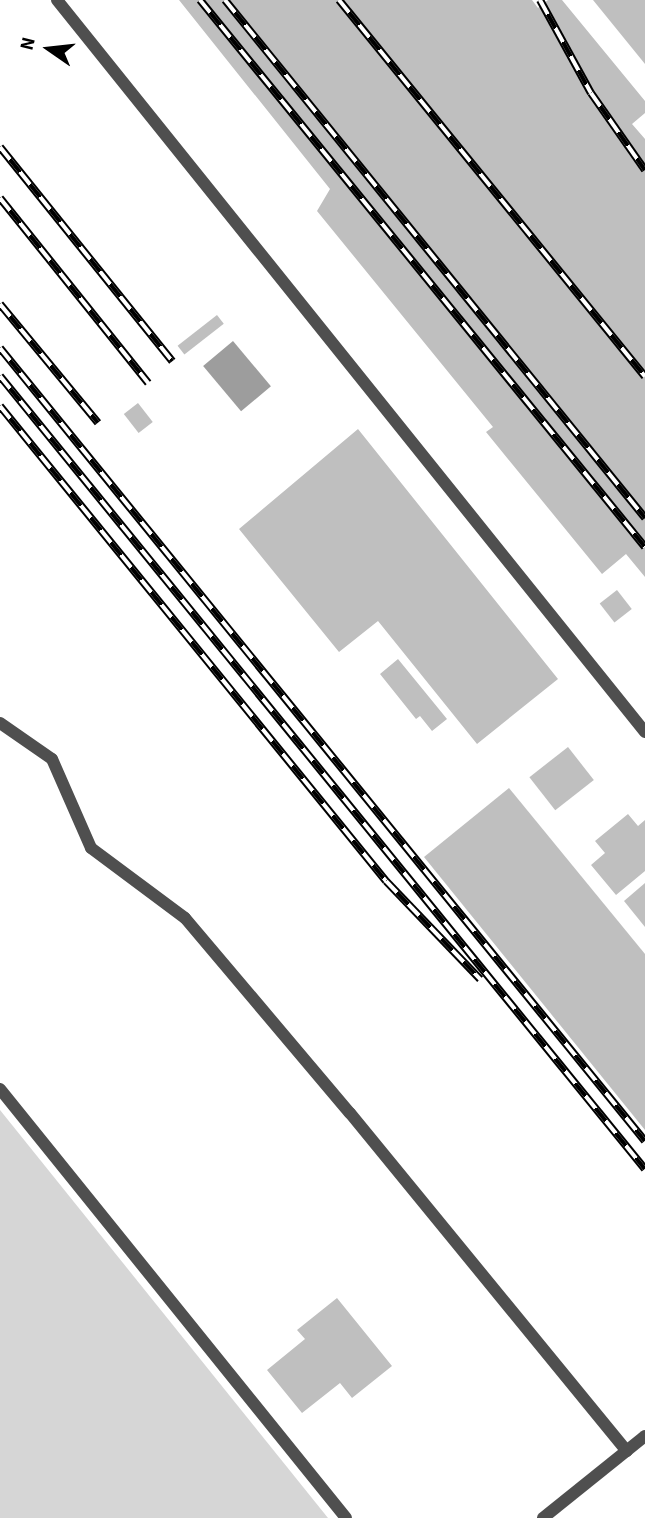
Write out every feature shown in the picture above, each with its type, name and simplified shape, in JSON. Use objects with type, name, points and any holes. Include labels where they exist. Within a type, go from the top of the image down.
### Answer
[{"type":"lane","points":[[57,0],[645,732]]},
{"type":"lane","points":[[0,723],[52,759],[91,848],[186,918],[359,1123],[627,1451]]},
{"type":"lane","points":[[0,1089],[346,1518]]},
{"type":"lane","points":[[542,1518],[645,1436]]},
{"type":"shaded area","points":[[233,341],[271,386],[241,411],[203,366]]},
{"type":"shaded area","points":[[0,1110],[328,1518],[0,1518]]},
{"type":"building","points":[[179,0],[532,0],[538,8],[548,0],[562,0],[645,101],[645,113],[632,124],[645,139],[645,577],[626,554],[602,574],[486,432],[493,427],[317,211],[330,189]]},
{"type":"building","points":[[593,0],[645,0],[645,64]]},
{"type":"building","points":[[217,315],[224,324],[184,354],[178,346]]},
{"type":"building","points":[[138,403],[153,422],[139,433],[124,414]]},
{"type":"building","points":[[358,429],[558,679],[477,744],[378,621],[339,652],[239,529]]},
{"type":"building","points":[[617,590],[632,609],[614,622],[600,604]]},
{"type":"building","points":[[398,659],[447,719],[432,731],[420,716],[416,719],[380,674]]},
{"type":"building","points":[[568,747],[594,780],[555,810],[529,777]]},
{"type":"building","points":[[509,788],[645,954],[645,1130],[424,857]]},
{"type":"building","points":[[628,814],[638,826],[645,820],[645,871],[616,895],[591,865],[605,853],[595,841]]},
{"type":"building","points":[[645,883],[645,927],[624,901]]},
{"type":"building","points":[[337,1298],[392,1366],[352,1398],[340,1383],[302,1413],[267,1370],[305,1339],[297,1330]]},
{"type":"railway","points":[[200,0],[645,547]]},
{"type":"railway","points":[[225,0],[645,518]]},
{"type":"railway","points":[[339,0],[645,376]]},
{"type":"railway","points":[[540,0],[591,93],[645,170]]},
{"type":"railway","points":[[0,147],[172,361]]},
{"type":"railway","points":[[0,198],[148,383]]},
{"type":"railway","points":[[0,304],[98,423]]},
{"type":"railway","points":[[0,348],[645,1141]]},
{"type":"railway","points":[[0,376],[645,1169]]},
{"type":"railway","points":[[0,406],[386,881],[480,979]]}]
